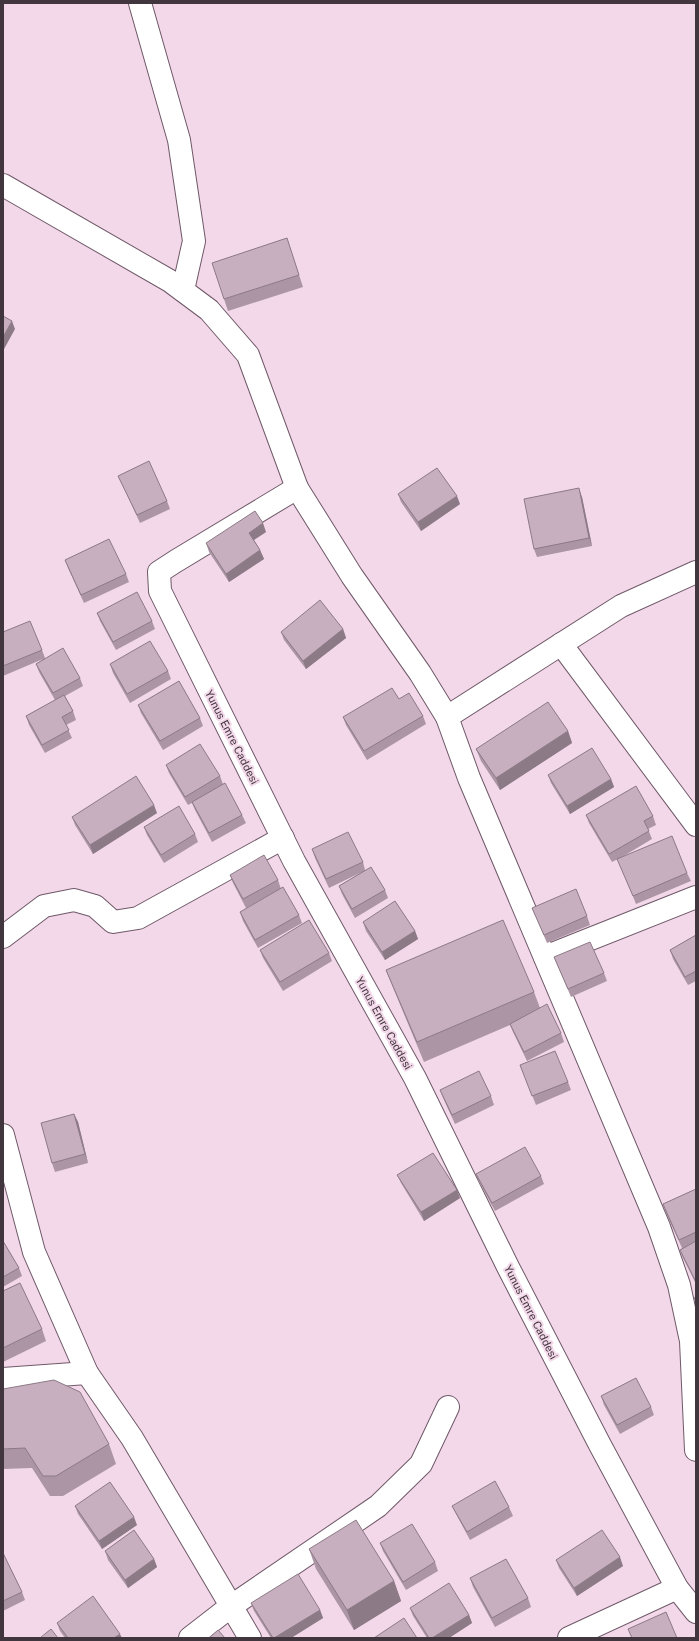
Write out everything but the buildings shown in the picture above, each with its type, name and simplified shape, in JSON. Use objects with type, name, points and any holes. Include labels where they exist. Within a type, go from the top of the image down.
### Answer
[{"type":"street","points":[[140,3],[180,148],[194,241],[183,290]]},
{"type":"street","points":[[3,185],[170,281],[183,290],[209,310],[248,355],[297,488],[352,576],[420,673],[447,717],[469,778],[659,1227],[679,1285],[691,1341],[696,1450]]},
{"type":"street","name":"Yunus Emre Caddesi","points":[[297,488],[159,572],[160,591],[302,876],[415,1078],[508,1267],[568,1384],[677,1588],[696,1612]]},
{"type":"street","points":[[447,717],[621,606],[696,572]]},
{"type":"street","points":[[561,644],[696,825]]},
{"type":"street","points":[[3,937],[44,906],[74,900],[95,906],[113,922],[138,918],[283,838]]},
{"type":"street","points":[[545,957],[696,897]]},
{"type":"street","points":[[3,1135],[34,1252],[87,1373],[132,1438],[250,1638]]},
{"type":"street","points":[[3,1379],[87,1373]]},
{"type":"street","points":[[190,1638],[230,1606],[378,1506],[421,1464],[448,1407]]},
{"type":"street","points":[[569,1638],[677,1588]]}]
